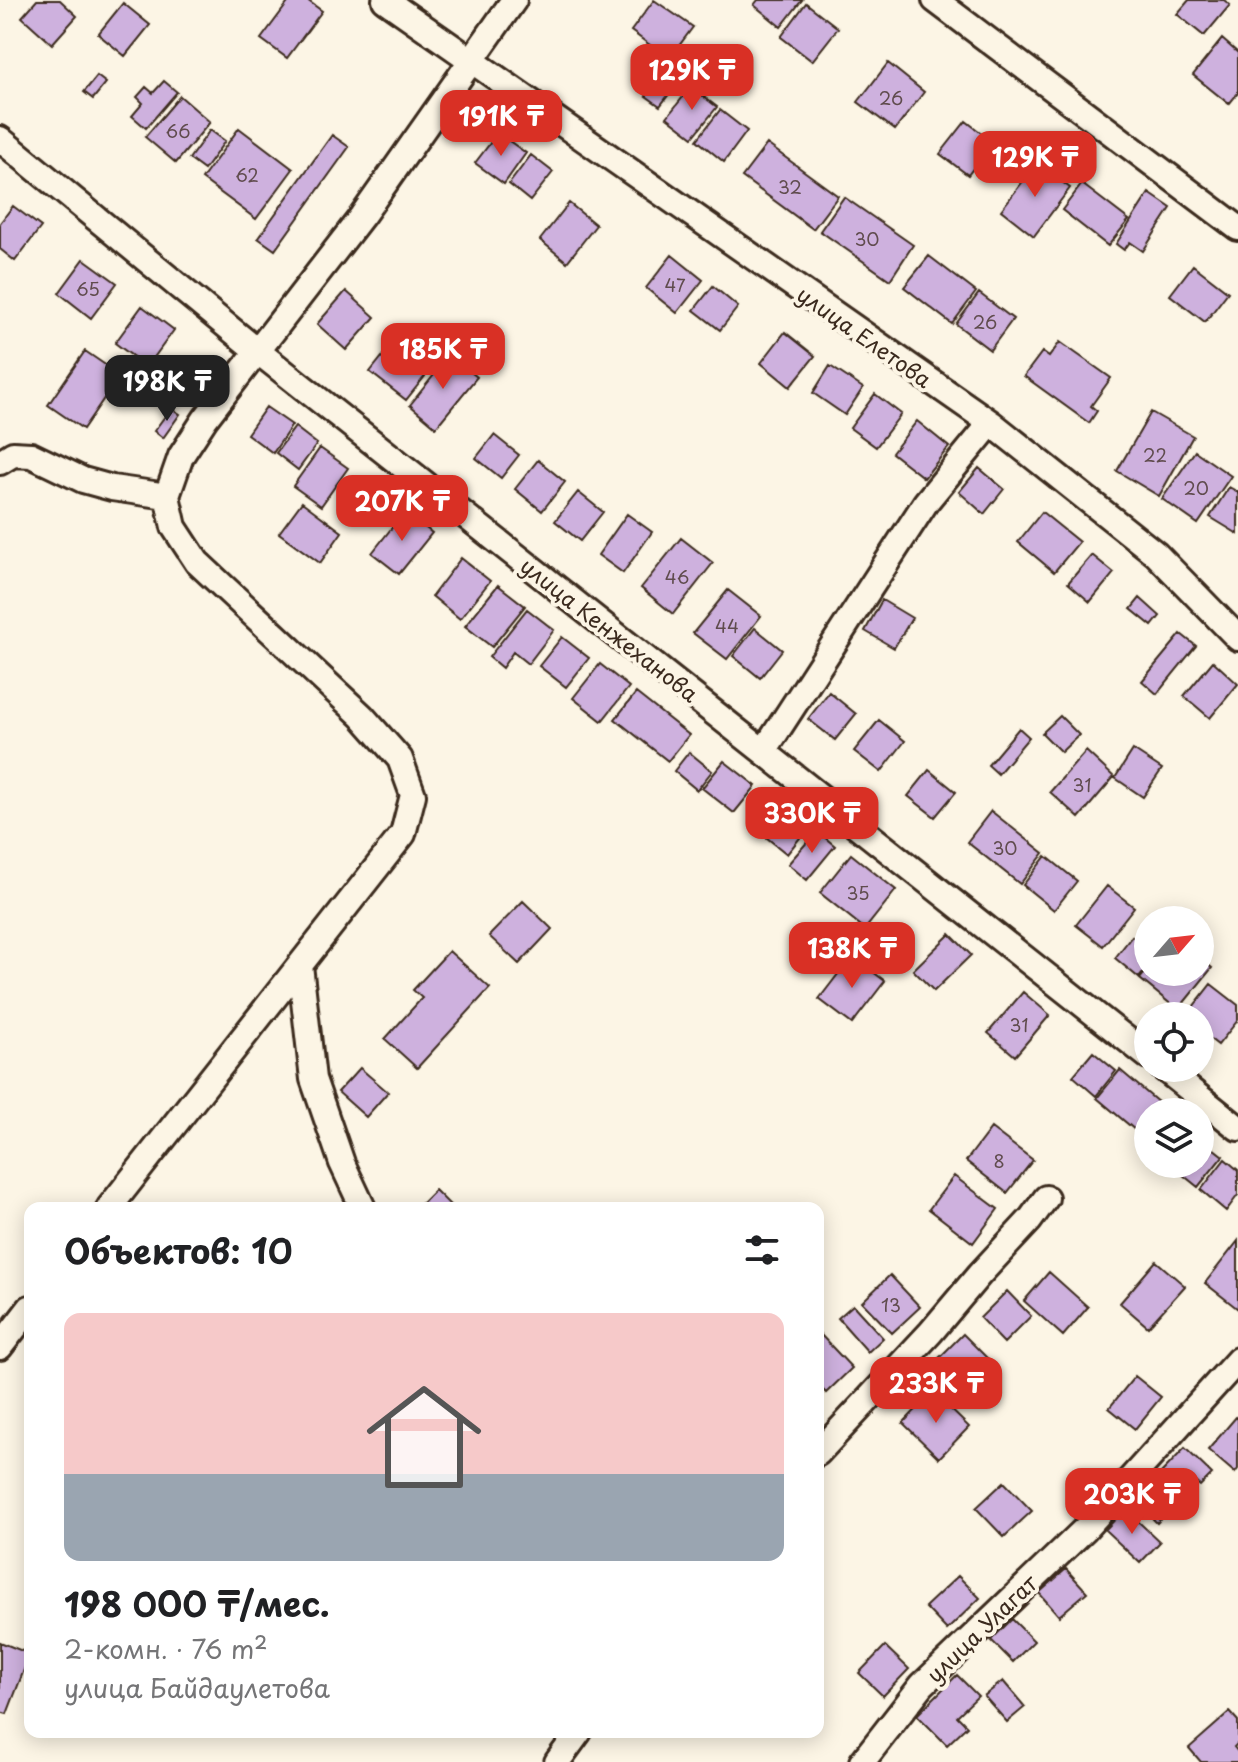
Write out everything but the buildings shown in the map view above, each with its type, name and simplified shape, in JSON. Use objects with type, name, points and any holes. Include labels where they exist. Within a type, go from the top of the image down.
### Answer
[{"type":"street","name":"улица Елетова","points":[[385,0],[991,423],[1156,554],[1238,638]]},
{"type":"street","points":[[114,1202],[403,834],[413,795],[400,759],[362,716],[197,562],[174,527],[167,496],[181,456],[205,419],[362,216],[514,0]]},
{"type":"street","points":[[935,0],[1238,228]]},
{"type":"street","name":"улица Кенжеханова","points":[[0,139],[256,350],[1134,1045]]},
{"type":"street","points":[[764,751],[926,502],[991,423]]},
{"type":"street","points":[[0,462],[13,454],[31,455],[83,480],[112,488],[167,496]]},
{"type":"street","points":[[300,965],[313,1079],[342,1163],[360,1202]]},
{"type":"street","points":[[1180,1082],[1238,1128]]},
{"type":"street","points":[[824,1447],[931,1332],[1046,1198]]},
{"type":"street","points":[[0,1347],[24,1316]]},
{"type":"street","name":"улица Улагат","points":[[862,1762],[922,1685],[1085,1529],[1238,1360]]},
{"type":"street","points":[[557,1762],[575,1738]]}]
